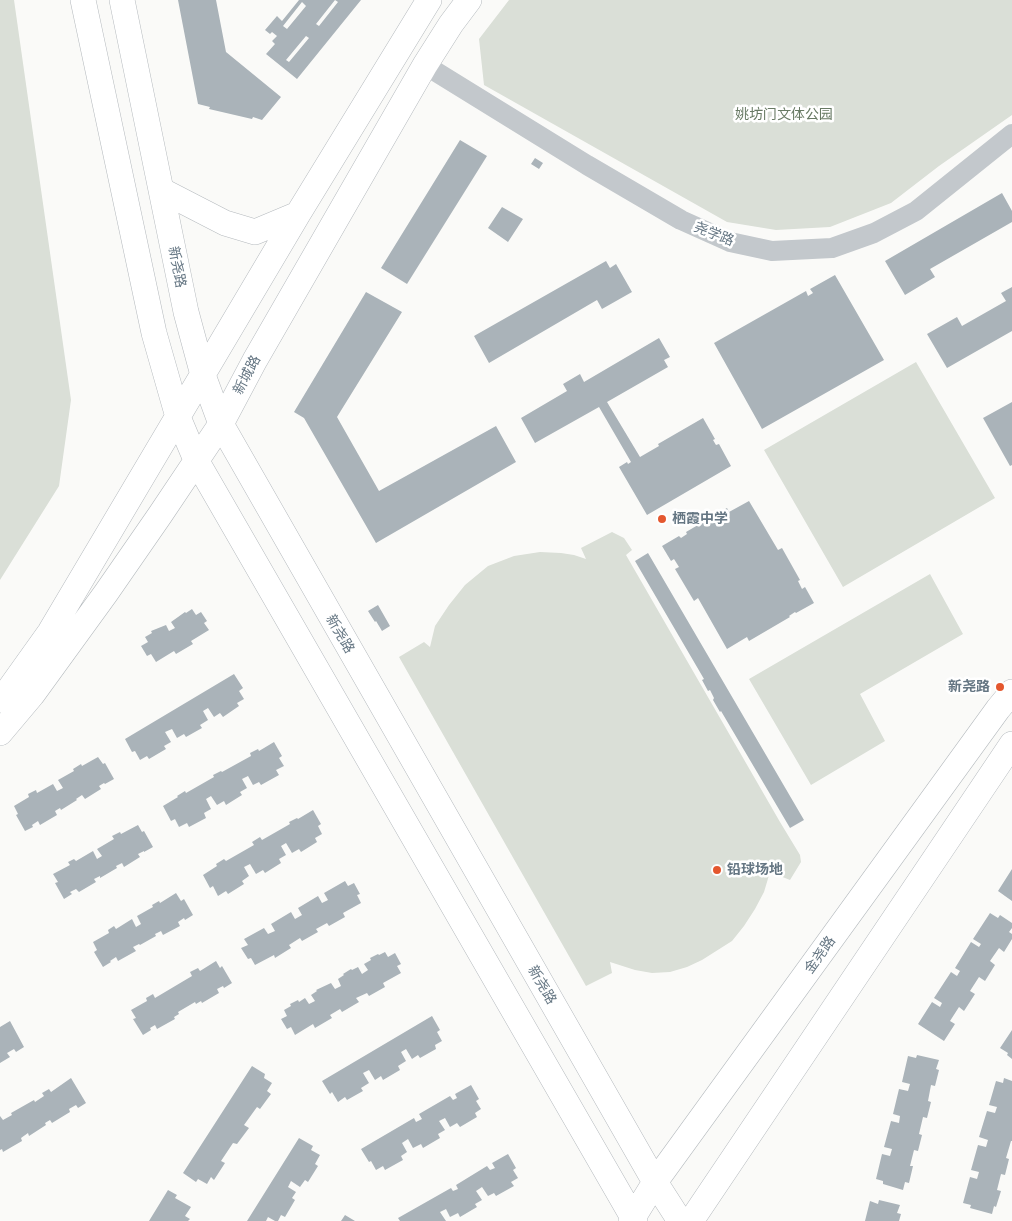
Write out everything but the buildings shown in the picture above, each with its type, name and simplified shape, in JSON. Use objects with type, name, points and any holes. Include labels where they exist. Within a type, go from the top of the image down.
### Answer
[{"type":"main road","points":[[83,0],[154,333],[178,417],[196,460],[633,1220]]},
{"type":"main road","name":"新尧路","points":[[122,0],[186,312],[203,375],[221,424],[655,1182],[680,1221]]},
{"type":"main road","points":[[0,700],[50,632],[298,214],[429,0]]},
{"type":"main road","name":"新城路","points":[[0,734],[32,695],[95,609],[221,424],[255,360],[425,65],[469,0]]},
{"type":"main road","points":[[161,190],[225,223],[255,232],[298,214]]},
{"type":"main road","name":"金尧路","points":[[633,1220],[655,1182],[1012,692]]},
{"type":"main road","points":[[691,1221],[1012,744]]},
{"type":"street","name":"尧学路","points":[[425,65],[580,161],[681,220],[730,242],[772,251],[832,248],[874,233],[916,211],[1012,134]]},
{"type":"green space","points":[[0,0],[14,0],[71,400],[59,486],[0,580]]},
{"type":"green space","name":"姚坊门文体公园","points":[[509,0],[1012,0],[1012,115],[939,166],[891,203],[830,227],[776,230],[727,222],[484,85],[479,39]]},
{"type":"green space","points":[[916,362],[995,498],[843,587],[764,450]]},
{"type":"green space","points":[[612,532],[624,538],[632,550],[626,555],[800,855],[801,862],[790,880],[770,872],[764,892],[744,926],[732,941],[702,960],[670,972],[652,973],[610,962],[612,973],[586,986],[399,657],[424,642],[430,647],[435,626],[449,605],[465,585],[488,566],[514,556],[540,552],[561,553],[586,559],[581,548]]},
{"type":"green space","points":[[930,574],[963,634],[860,694],[885,741],[811,785],[749,679]]},
{"type":"place","name":"栖霞中学","points":[[662,519]]},
{"type":"place","name":"新尧路","points":[[1000,687]]},
{"type":"place","name":"铅球场地","points":[[717,870]]}]
